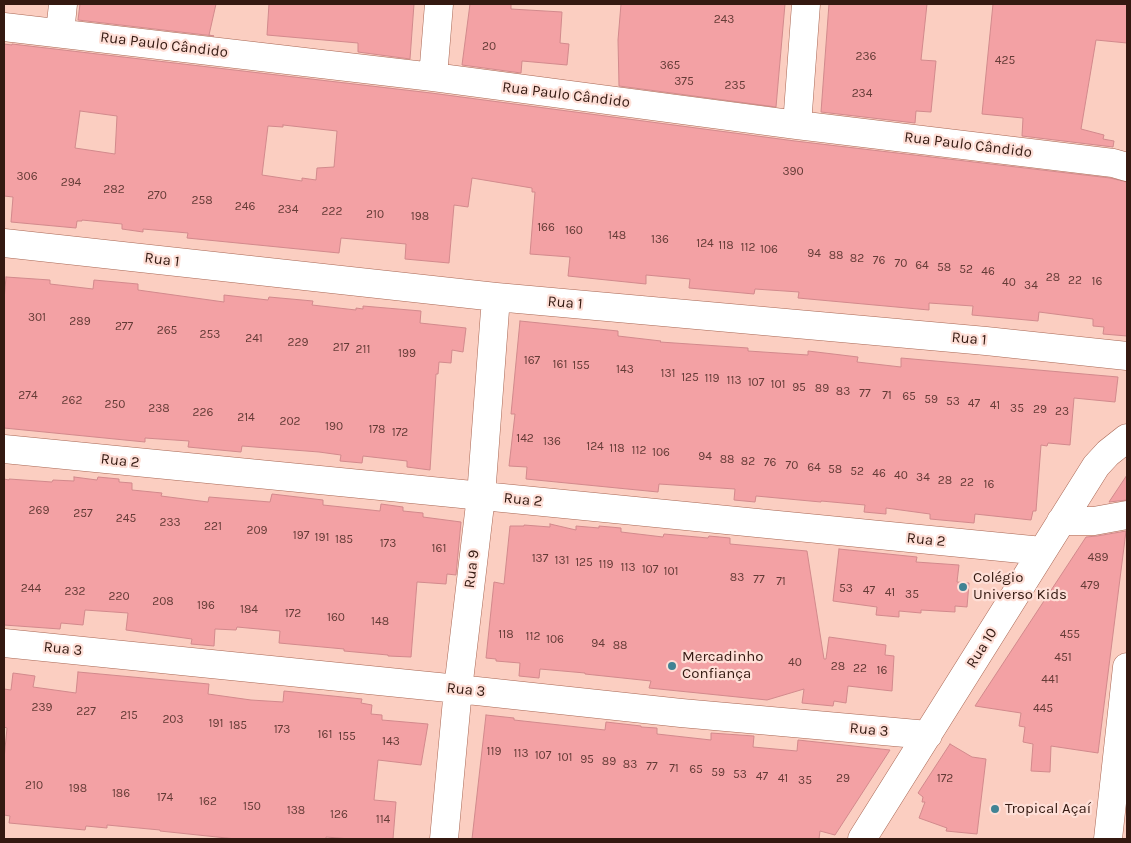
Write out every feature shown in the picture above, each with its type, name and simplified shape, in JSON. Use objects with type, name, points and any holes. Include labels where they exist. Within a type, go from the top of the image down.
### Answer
[{"type":"street","points":[[60,33],[63,4]]},
{"type":"street","points":[[433,77],[438,4]]},
{"type":"street","points":[[797,125],[806,4]]},
{"type":"street","name":"Rua Paulo Cândido","points":[[4,27],[433,77],[797,125],[1112,163],[1127,167]]},
{"type":"street","name":"Rua 1","points":[[4,243],[496,298],[986,340],[1127,356]]},
{"type":"street","name":"Rua 9","points":[[444,839],[458,689],[481,496],[496,298]]},
{"type":"street","name":"Rua 10","points":[[862,839],[1096,466],[1108,453],[1127,438]]},
{"type":"street","name":"Rua 2","points":[[4,449],[1042,551]]},
{"type":"street","points":[[1061,521],[1094,521],[1127,515]]},
{"type":"street","name":"Rua 3","points":[[4,643],[681,713],[928,735]]},
{"type":"street","points":[[1108,839],[1127,667]]},
{"type":"building","points":[[80,4],[216,4],[209,35],[214,36],[78,20]]},
{"type":"building","points":[[269,4],[414,4],[410,59],[358,52],[358,43],[267,35]]},
{"type":"building","points":[[470,4],[511,4],[511,9],[562,12],[560,43],[569,44],[567,65],[522,61],[521,73],[462,65]]},
{"type":"building","points":[[621,4],[785,4],[776,107],[619,86],[618,40]]},
{"type":"building","points":[[829,4],[927,4],[921,60],[936,61],[931,112],[916,111],[915,123],[821,112]]},
{"type":"building","points":[[993,4],[1127,4],[1127,43],[1096,40],[1081,129],[1104,135],[1103,139],[1114,141],[1113,147],[1022,136],[1023,118],[982,114]]},
{"type":"building","points":[[4,44],[431,93],[795,141],[1110,178],[1127,182],[1127,336],[1103,334],[1104,327],[1093,326],[1093,319],[1039,312],[1038,321],[972,315],[973,306],[929,303],[929,310],[798,298],[799,292],[755,289],[754,294],[689,288],[690,279],[646,275],[646,284],[568,276],[570,257],[530,254],[535,192],[532,192],[532,188],[472,178],[468,207],[454,205],[449,263],[405,259],[406,244],[341,238],[339,253],[187,238],[188,233],[143,229],[143,232],[122,229],[122,224],[82,220],[77,221],[76,228],[11,222],[13,197],[4,196]],"holes":[[[80,111],[117,116],[115,154],[75,148]],[[283,125],[337,131],[334,167],[317,168],[316,180],[302,178],[302,181],[262,175],[268,126],[283,127]]]},
{"type":"building","points":[[6,277],[50,280],[50,284],[93,289],[94,280],[138,284],[138,290],[224,302],[224,295],[268,300],[269,297],[313,301],[312,305],[356,310],[356,308],[363,309],[363,306],[421,311],[420,323],[466,328],[463,352],[452,350],[451,363],[439,362],[438,374],[436,374],[430,470],[407,467],[407,461],[363,456],[362,463],[340,461],[341,455],[319,452],[242,446],[241,452],[188,447],[189,441],[145,438],[145,442],[4,428],[4,300]]},
{"type":"building","points":[[520,321],[618,331],[618,336],[660,342],[748,348],[748,351],[808,355],[808,351],[858,357],[857,362],[901,367],[901,358],[1118,377],[1115,402],[1074,398],[1070,445],[1048,443],[1047,446],[1041,445],[1036,511],[1033,511],[1031,520],[975,514],[974,523],[930,519],[930,514],[886,508],[886,514],[864,512],[865,505],[756,496],[755,502],[734,500],[735,489],[659,484],[658,492],[526,479],[527,467],[509,466],[515,414],[511,414]]},
{"type":"building","points":[[1127,475],[1127,500],[1109,502]]},
{"type":"building","points":[[74,477],[97,480],[98,477],[119,479],[119,482],[132,483],[132,490],[162,493],[161,496],[208,502],[209,497],[270,502],[272,494],[323,500],[323,505],[380,511],[381,504],[403,507],[403,511],[423,513],[423,517],[461,522],[456,575],[447,574],[446,584],[417,582],[411,657],[279,643],[280,631],[237,627],[236,630],[215,629],[214,646],[191,644],[192,639],[126,630],[128,613],[85,610],[83,625],[61,623],[60,629],[4,625],[4,479],[52,482],[53,480],[74,481]]},
{"type":"building","points":[[550,524],[576,530],[576,526],[621,528],[621,532],[663,537],[664,534],[730,538],[730,544],[807,551],[824,659],[826,659],[829,637],[886,645],[885,655],[894,656],[892,691],[848,686],[846,703],[834,701],[833,706],[802,703],[804,689],[767,700],[649,688],[651,681],[585,673],[540,669],[539,678],[519,676],[520,663],[496,661],[496,659],[486,658],[494,582],[504,584],[510,526],[550,527]]},
{"type":"building","points":[[1126,531],[1098,753],[1051,746],[1050,772],[1031,771],[1033,744],[1023,742],[1025,727],[1019,726],[1021,713],[975,706],[1086,537]]},
{"type":"building","points":[[839,549],[917,557],[916,562],[959,565],[957,582],[969,583],[967,607],[955,606],[955,612],[921,610],[921,613],[899,611],[899,617],[876,615],[877,607],[833,601]]},
{"type":"building","points":[[78,672],[209,684],[208,694],[251,700],[283,702],[284,691],[362,699],[361,703],[372,705],[371,714],[382,715],[382,720],[428,724],[421,765],[378,760],[374,800],[396,802],[393,839],[326,837],[326,839],[236,839],[107,825],[107,828],[86,826],[85,830],[9,823],[10,816],[4,815],[4,759],[7,728],[4,727],[4,689],[11,690],[13,673],[35,676],[33,687],[76,693]]},
{"type":"building","points":[[486,715],[605,730],[606,722],[657,728],[657,734],[711,740],[711,733],[754,736],[753,747],[797,751],[798,740],[890,750],[835,835],[820,831],[819,839],[472,839]]},
{"type":"building","points":[[950,744],[972,757],[986,759],[977,834],[946,831],[947,828],[919,818],[925,802],[922,802],[923,797],[918,793]]},
{"type":"place","name":"Colégio Universo Kids","points":[[963,587]]},
{"type":"place","name":"Mercadinho Confiança","points":[[672,666]]},
{"type":"place","name":"Tropical Açaí","points":[[995,809]]}]
